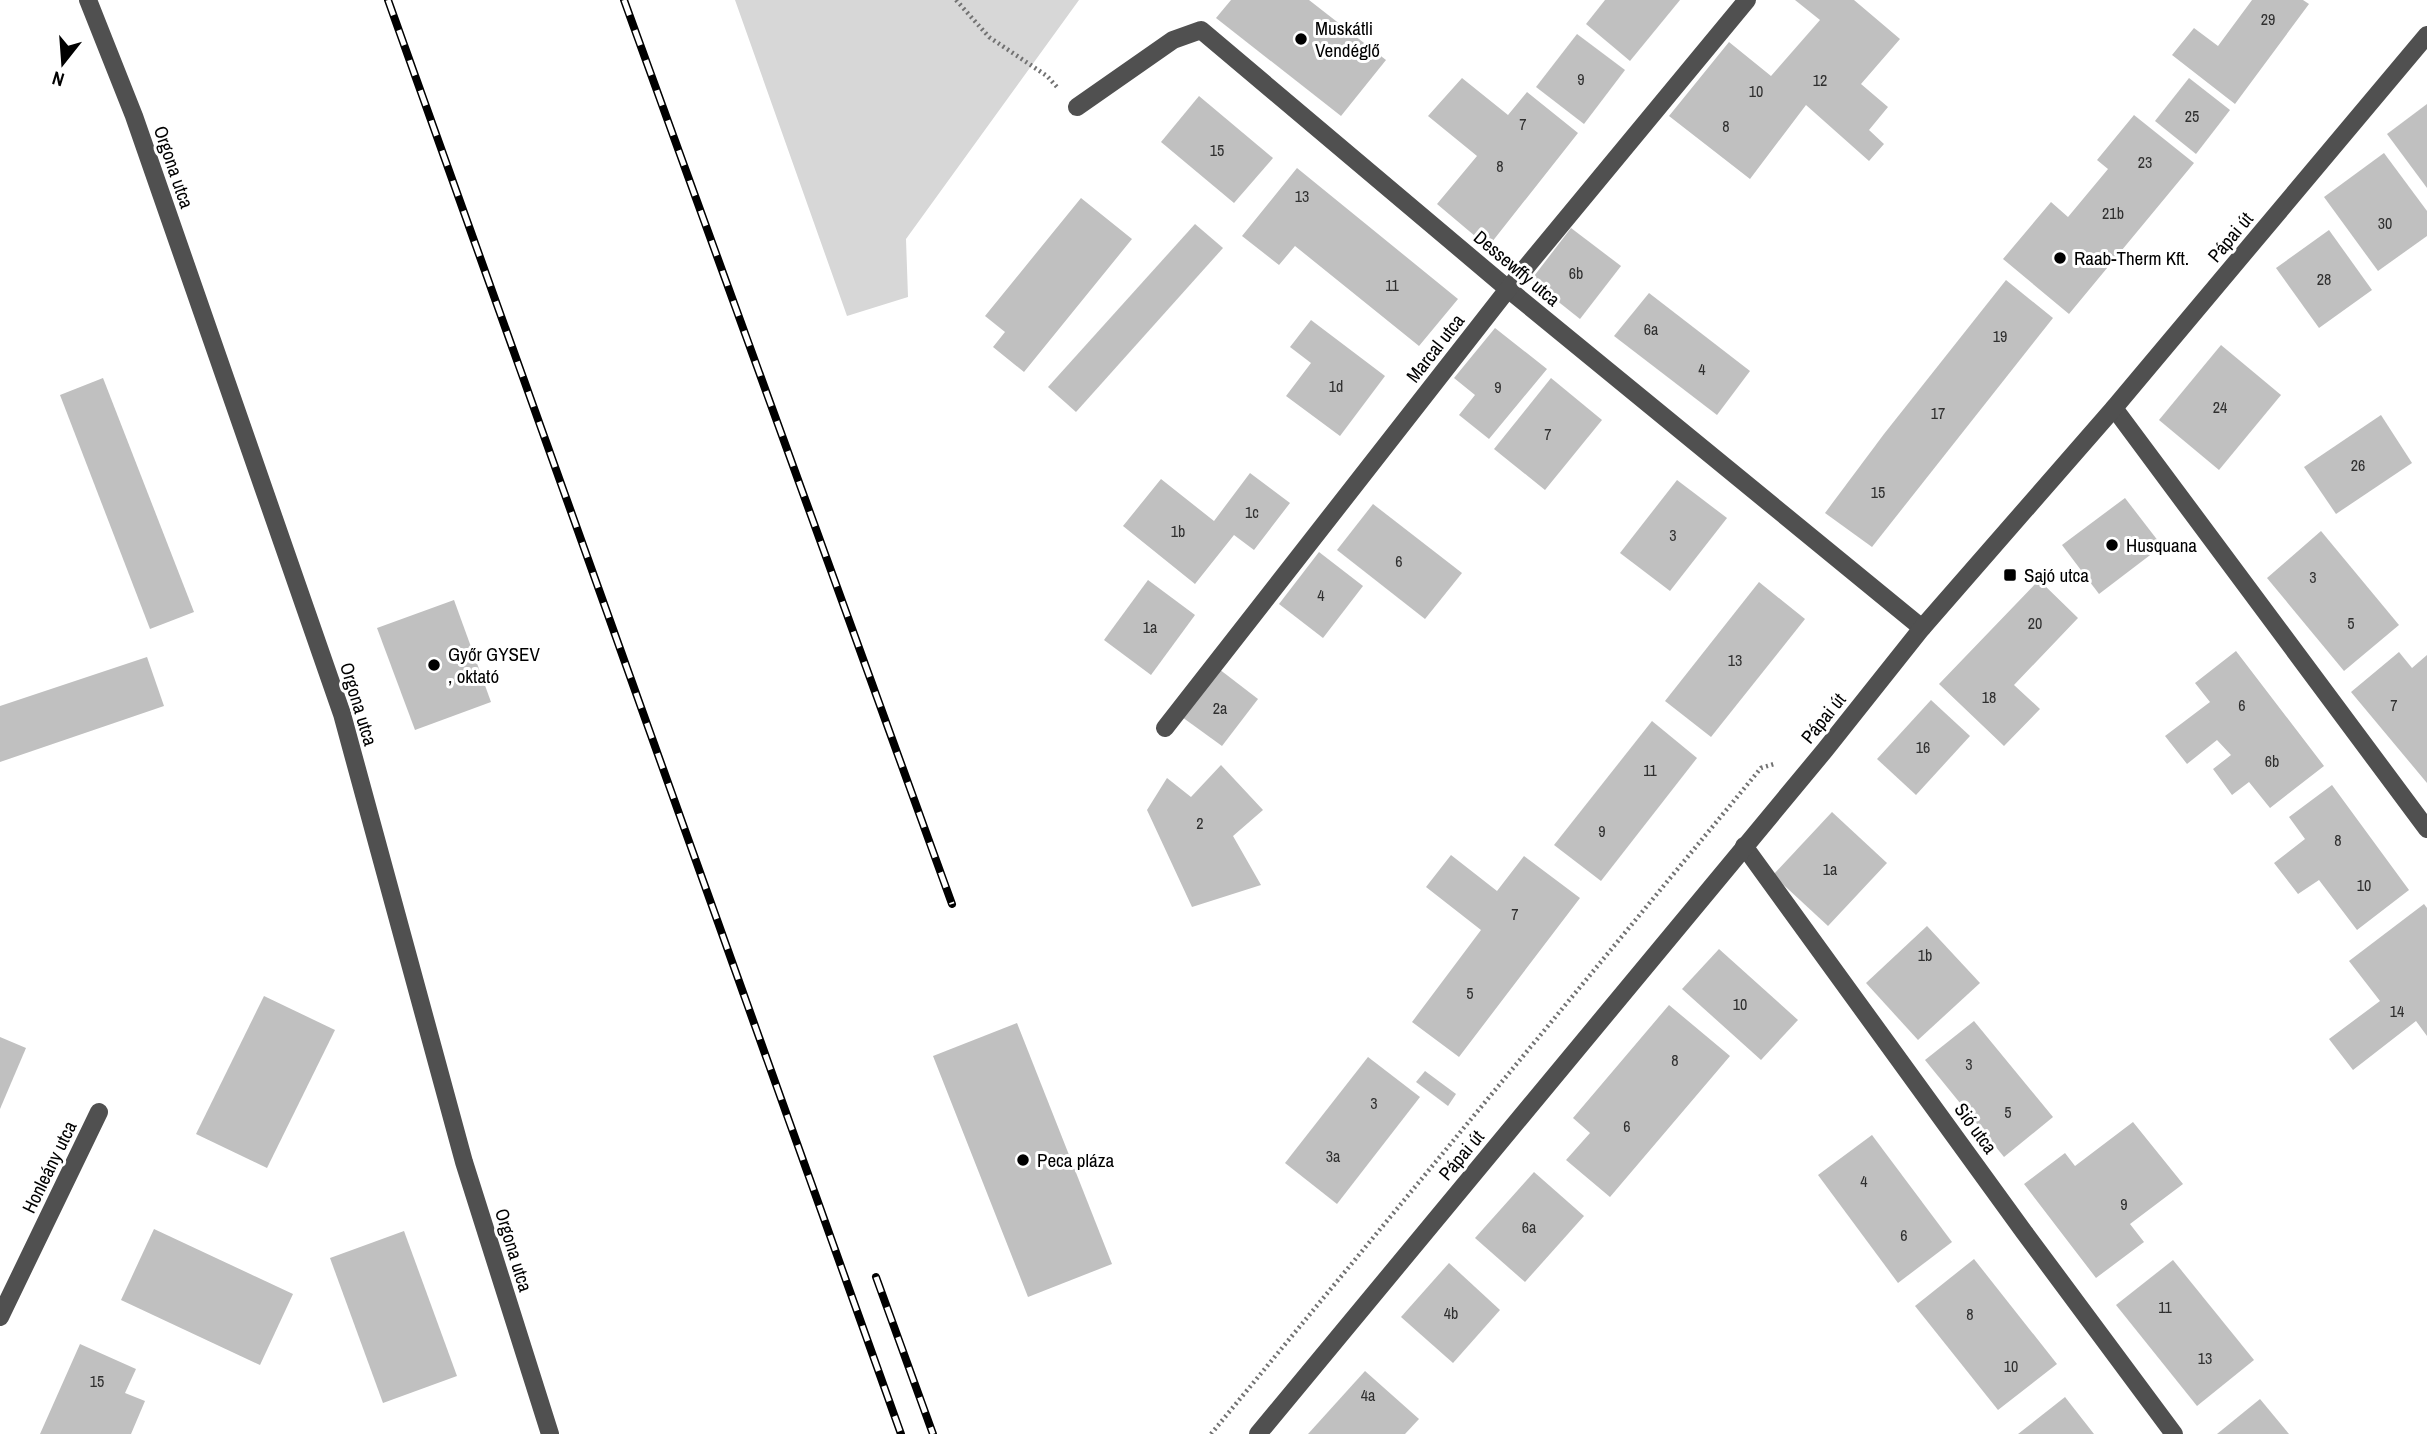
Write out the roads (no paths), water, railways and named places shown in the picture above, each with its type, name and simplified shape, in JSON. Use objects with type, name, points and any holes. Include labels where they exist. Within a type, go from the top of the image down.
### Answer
[{"type":"street","name":"Orgona utca","points":[[88,0],[143,142],[342,713],[464,1162],[550,1434]]},
{"type":"street","name":"Marcal utca","points":[[1165,728],[1508,289],[1747,0]]},
{"type":"street","name":"Dessewffy utca","points":[[1077,107],[1173,40],[1201,30],[1508,289],[1922,628]]},
{"type":"street","name":"Pápai út","points":[[1258,1434],[1825,750],[1922,628],[2114,408],[2427,35]]},
{"type":"street","points":[[2114,408],[2427,829]]},
{"type":"street","name":"Sió utca","points":[[1744,846],[2174,1434]]},
{"type":"street","name":"Honleány utca","points":[[0,1317],[99,1112]]},
{"type":"railway","points":[[388,0],[901,1434]]},
{"type":"railway","points":[[624,0],[952,904]]},
{"type":"railway","points":[[876,1277],[933,1434]]},
{"type":"place","name":"Muskátli Vendéglő","points":[[1301,39]]},
{"type":"place","name":"Raab-Therm Kft.","points":[[2060,258]]},
{"type":"place","name":"Husquana","points":[[2112,545]]},
{"type":"place","name":"Sajó utca","points":[[2010,575]]},
{"type":"place","name":"Győr GYSEV , oktató","points":[[434,665]]},
{"type":"place","name":"Peca pláza","points":[[1023,1160]]}]
